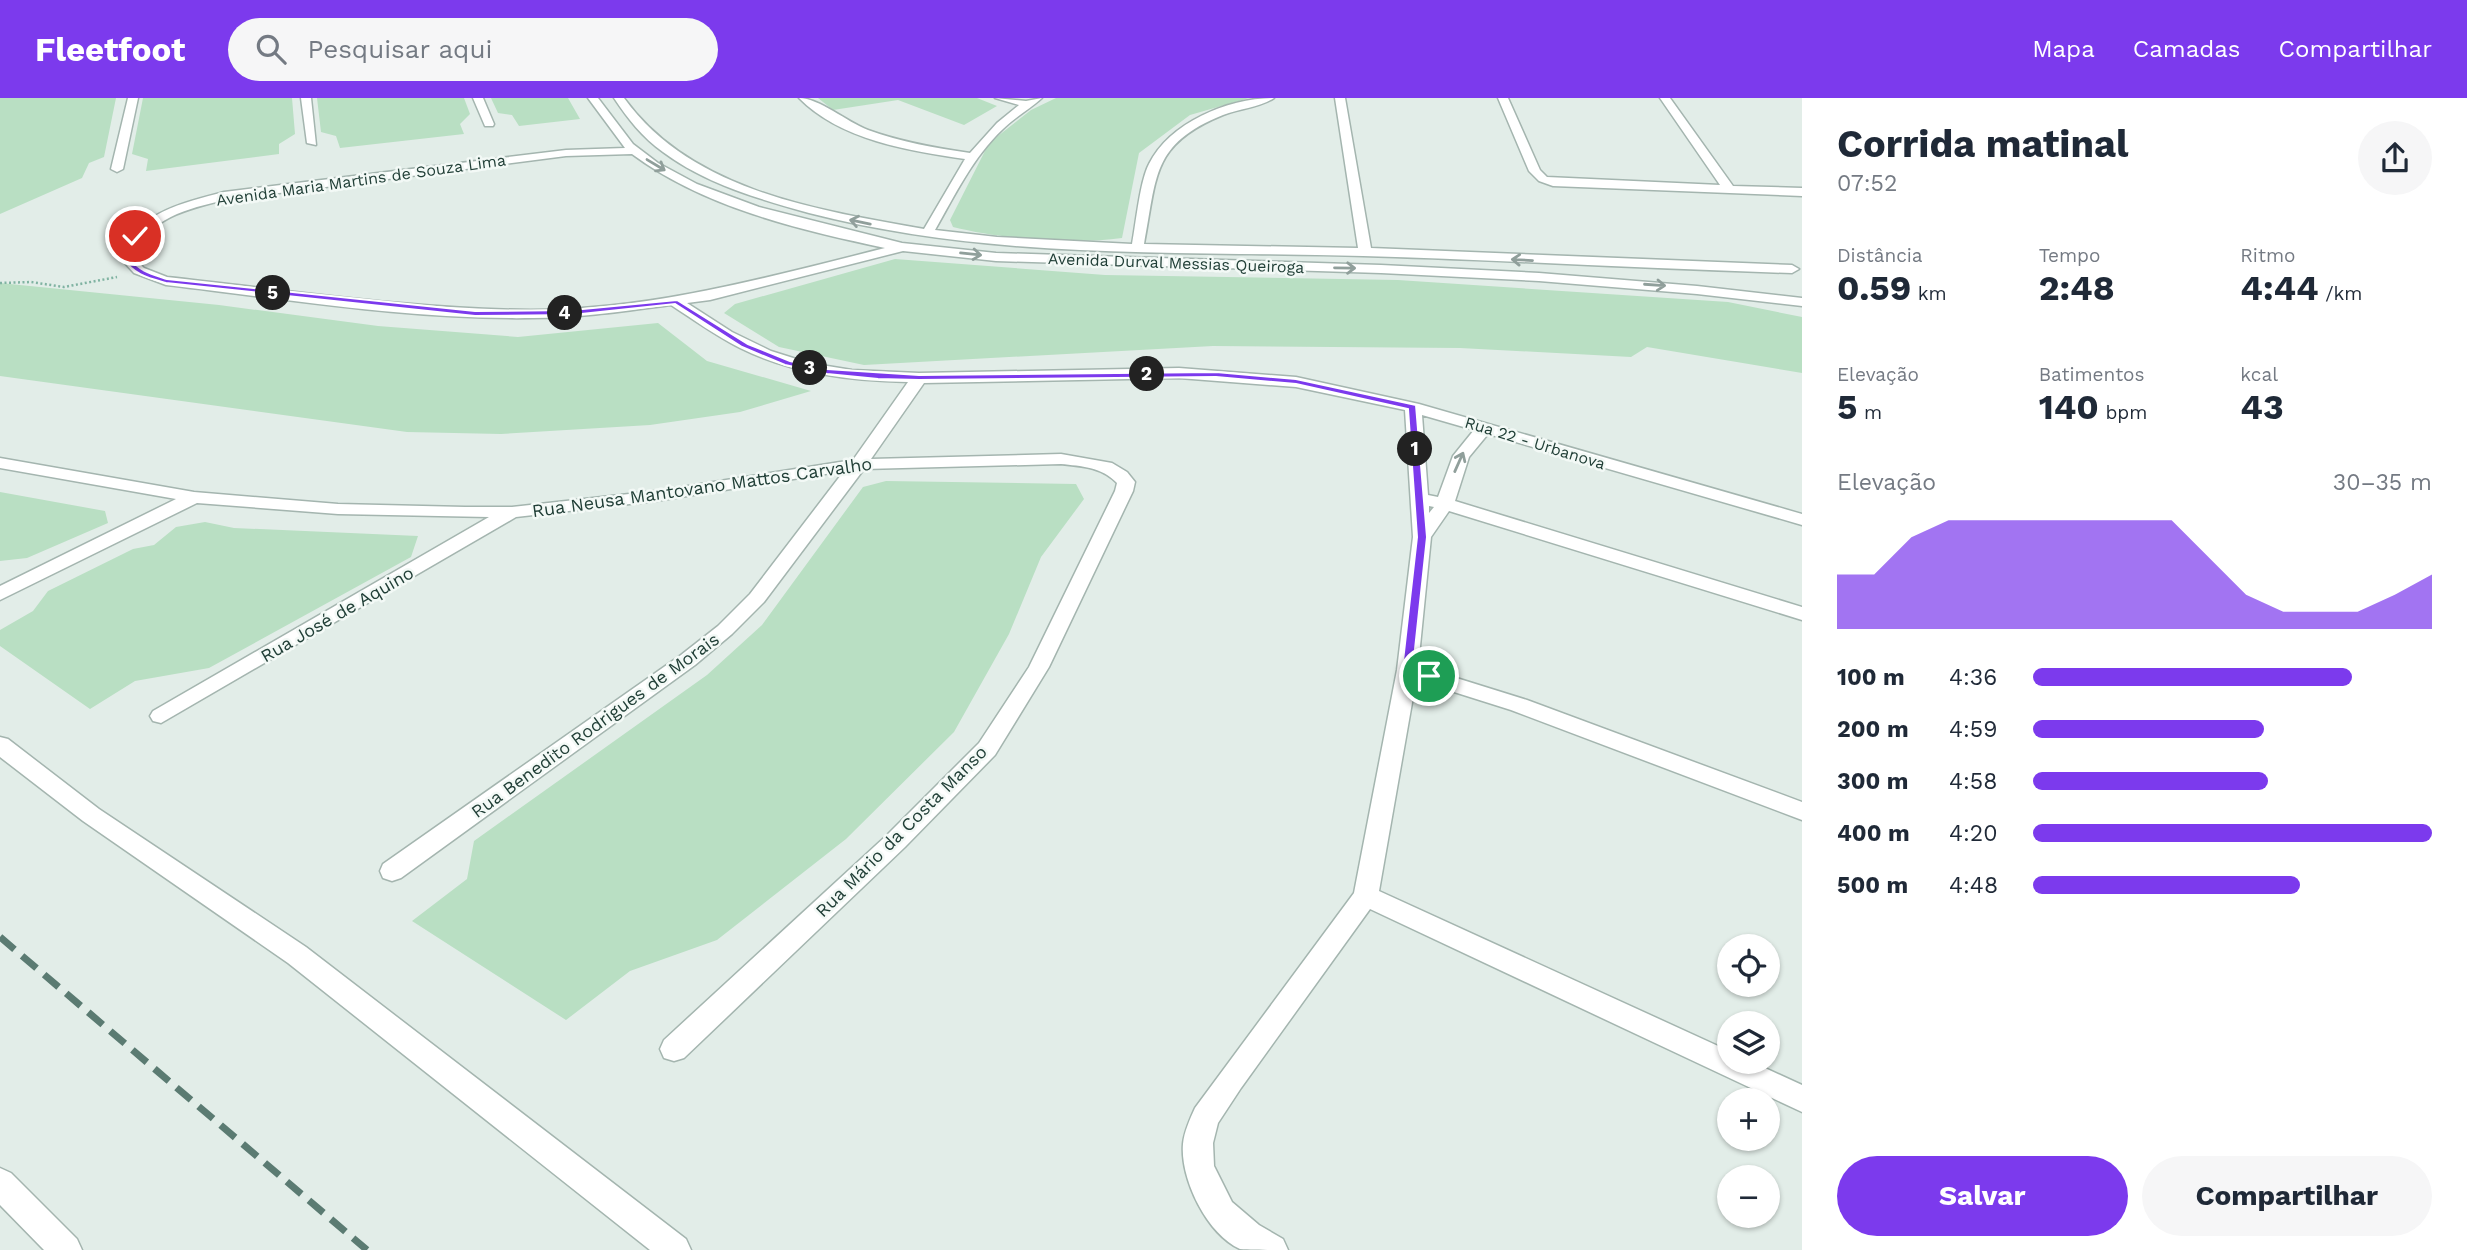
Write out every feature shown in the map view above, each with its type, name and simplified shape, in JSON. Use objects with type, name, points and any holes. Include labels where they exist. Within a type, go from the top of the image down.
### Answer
[{"type":"street","points":[[117,169],[133,98]]},
{"type":"street","points":[[306,98],[312,143]]},
{"type":"street","points":[[478,98],[489,124]]},
{"type":"street","name":"Avenida Durval Messias Queiroga","points":[[593,98],[634,151],[656,166],[724,200],[903,247],[984,256],[1142,264],[1379,269],[1587,280],[1693,287],[1802,302]]},
{"type":"street","name":"Avenida Durval Messias Queiroga","points":[[619,98],[653,140],[687,163],[718,178],[755,193],[836,216],[928,232],[993,240],[1137,249],[1365,252],[1590,264],[1795,280]]},
{"type":"street","points":[[804,98],[842,123],[868,134],[909,146],[971,157]]},
{"type":"street","points":[[1000,98],[1032,101]]},
{"type":"street","points":[[1137,249],[1153,166],[1159,154],[1177,136],[1203,121],[1269,98]]},
{"type":"street","points":[[1340,98],[1365,252]]},
{"type":"street","points":[[1503,98],[1538,175],[1553,183],[1729,189],[1799,195]]},
{"type":"street","points":[[1665,98],[1729,189]]},
{"type":"street","points":[[928,232],[971,157],[993,130],[1032,101]]},
{"type":"street","name":"Avenida Maria Martins de Souza Lima","points":[[566,153],[620,136]]},
{"type":"street","name":"Avenida Maria Martins de Souza Lima","points":[[138,271],[127,258],[128,247],[144,228],[165,216],[239,193],[566,153],[634,151]]},
{"type":"street","points":[[815,270],[840,252],[848,234]]},
{"type":"street","points":[[138,271],[166,281],[475,313],[572,312],[677,302],[903,247]]},
{"type":"street","name":"Rua 22 - Urbanova","points":[[677,302],[733,339],[788,363],[852,374],[919,378],[1179,373],[1266,378],[1326,387],[1413,407],[1802,520]]},
{"type":"street","name":"Rua Benedito Rodrigues de Morais","points":[[392,871],[677,668],[725,630],[757,598],[859,464],[919,378]]},
{"type":"street","points":[[1272,1250],[1248,1236],[1222,1213],[1207,1189],[1199,1166],[1198,1143],[1205,1118],[1231,1079],[1366,896],[1407,670],[1422,537],[1413,407]]},
{"type":"street","points":[[1422,537],[1445,504],[1461,456],[1485,428]]},
{"type":"street","name":"Rua Neusa Mantovano Mattos Carvalho","points":[[0,463],[194,497],[338,509],[512,512],[656,496],[859,464],[1061,459],[1085,462],[1111,470]]},
{"type":"street","name":"Rua Mário da Costa Manso","points":[[674,1049],[896,841],[987,748],[1039,667],[1124,491],[1126,482],[1122,475],[1111,470]]},
{"type":"street","points":[[0,594],[194,497]]},
{"type":"street","points":[[1418,498],[1802,614]]},
{"type":"street","name":"Rua José de Aquino","points":[[161,716],[512,512]]},
{"type":"street","points":[[1407,670],[1519,705],[1802,811]]},
{"type":"street","points":[[0,745],[91,815],[297,955],[675,1250]]},
{"type":"street","points":[[1366,896],[1802,1098]]},
{"type":"street","points":[[0,1183],[66,1250]]},
{"type":"path","points":[[0,283],[31,282],[64,287],[86,285],[138,271]]},
{"type":"green space","points":[[0,98],[116,98],[104,157],[89,163],[82,178],[0,214]]},
{"type":"green space","points":[[143,98],[292,98],[295,134],[279,144],[279,154],[146,171],[148,159],[132,154]]},
{"type":"green space","points":[[317,98],[464,98],[470,114],[460,124],[464,134],[340,148],[336,136],[321,132]]},
{"type":"green space","points":[[491,98],[568,98],[580,119],[519,126],[512,115],[498,113]]},
{"type":"green space","points":[[818,98],[977,98],[997,106],[964,125],[898,100],[833,110]]},
{"type":"green space","points":[[1056,98],[1249,98],[1190,115],[1139,153],[1122,238],[1037,240],[953,227],[950,220],[989,143],[1031,110]]},
{"type":"green space","points":[[895,259],[1105,275],[1398,280],[1728,302],[1802,317],[1802,373],[1647,347],[1631,357],[1460,348],[1213,346],[864,365],[779,347],[724,313],[735,304]]},
{"type":"green space","points":[[0,283],[219,305],[378,326],[518,337],[658,323],[707,361],[811,391],[740,412],[650,425],[501,434],[407,432],[0,376]]},
{"type":"green space","points":[[886,481],[1076,484],[1084,499],[1041,557],[1009,634],[954,732],[846,839],[717,940],[630,971],[566,1020],[412,921],[467,879],[474,841],[707,675],[762,625],[863,487]]},
{"type":"green space","points":[[0,492],[105,511],[108,523],[27,558],[0,561]]},
{"type":"green space","points":[[205,522],[234,528],[418,536],[411,557],[209,668],[135,681],[90,709],[0,646],[0,630],[33,611],[48,591],[133,549],[154,545],[176,527]]},
{"type":"railway","points":[[0,937],[367,1250]]},
{"type":"route","points":[[135,236],[128,247],[127,258],[132,267],[166,281],[475,313],[572,312],[677,302],[745,346],[788,363],[827,371],[878,377],[919,378],[1216,374],[1326,387],[1413,407],[1422,537],[1407,670],[1429,676]]}]
